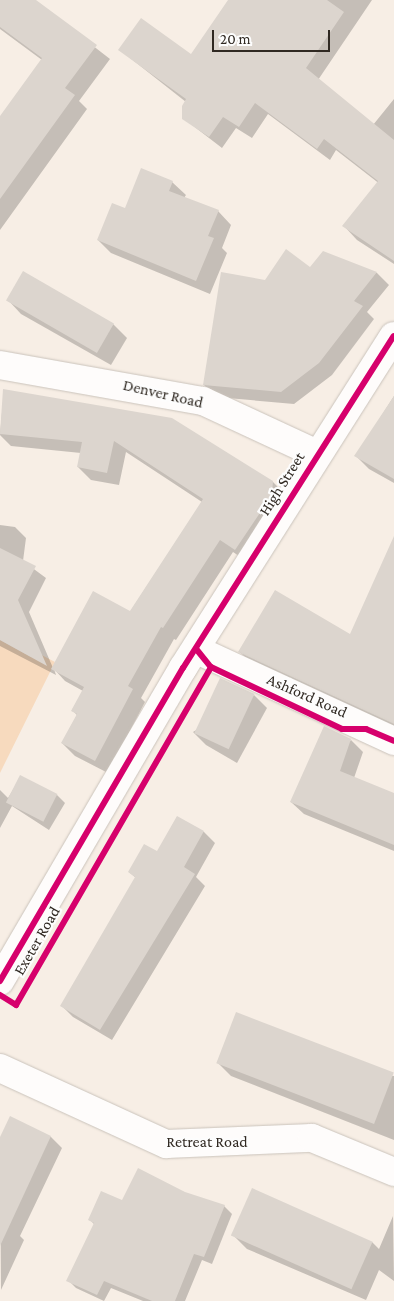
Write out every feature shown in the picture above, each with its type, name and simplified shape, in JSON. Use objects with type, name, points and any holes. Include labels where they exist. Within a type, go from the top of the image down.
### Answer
[{"type":"street","name":"High Street","points":[[197,650],[316,454],[394,336]]},
{"type":"street","name":"Denver Road","points":[[0,365],[203,401],[316,454]]},
{"type":"street","name":"Ashford Road","points":[[197,650],[366,730],[394,741]]},
{"type":"street","name":"Exeter Road","points":[[0,981],[197,650]]},
{"type":"street","name":"Retreat Road","points":[[0,1068],[166,1144],[312,1138],[394,1172]]},
{"type":"shaded area","points":[[0,640],[31,657],[34,651],[55,662],[0,773]]},
{"type":"building","points":[[0,0],[36,0],[97,45],[65,88],[75,95],[0,199],[0,116],[42,58],[0,27]]},
{"type":"building","points":[[228,0],[327,0],[344,12],[306,68],[394,140],[394,261],[342,226],[378,181],[324,139],[317,149],[255,103],[239,127],[223,117],[209,137],[182,119],[182,106],[186,99],[118,50],[141,18],[191,54]]},
{"type":"building","points":[[141,168],[173,181],[169,191],[219,210],[208,236],[214,238],[196,281],[97,240],[112,203],[125,208]]},
{"type":"building","points":[[286,249],[310,267],[323,251],[377,272],[354,301],[363,306],[319,363],[281,392],[203,385],[221,272],[265,280]]},
{"type":"building","points":[[23,271],[114,324],[97,353],[6,300]]},
{"type":"building","points":[[3,389],[172,418],[273,481],[272,495],[235,550],[220,540],[163,628],[161,627],[128,686],[133,689],[95,761],[61,743],[77,714],[71,711],[84,687],[51,669],[93,591],[130,611],[203,499],[114,441],[107,473],[77,467],[82,442],[0,434]]},
{"type":"building","points":[[394,396],[394,479],[354,456]]},
{"type":"building","points":[[394,536],[394,724],[238,652],[275,590],[350,634]]},
{"type":"building","points":[[0,548],[36,566],[18,600],[47,666],[0,640]]},
{"type":"building","points":[[220,678],[254,694],[229,749],[194,733]]},
{"type":"building","points":[[324,726],[351,739],[340,771],[394,793],[394,845],[290,802]]},
{"type":"building","points":[[20,775],[57,794],[43,822],[6,803]]},
{"type":"building","points":[[177,816],[204,831],[184,867],[195,874],[100,1030],[60,1006],[135,877],[128,872],[144,844],[157,851]]},
{"type":"building","points":[[236,1012],[394,1073],[374,1124],[216,1063]]},
{"type":"building","points":[[10,1116],[51,1136],[0,1246],[0,1137]]},
{"type":"building","points":[[138,1168],[185,1192],[225,1205],[204,1257],[194,1254],[175,1301],[152,1301],[104,1281],[97,1295],[66,1281],[94,1223],[88,1220],[101,1191],[122,1200]]},
{"type":"building","points":[[252,1188],[373,1242],[351,1289],[231,1236]]},
{"type":"cycle path","points":[[0,981],[183,668],[394,336]]},
{"type":"cycle path","points":[[197,650],[211,667],[342,729],[366,729],[394,741]]},
{"type":"cycle path","points":[[0,995],[16,1005],[211,667]]}]
